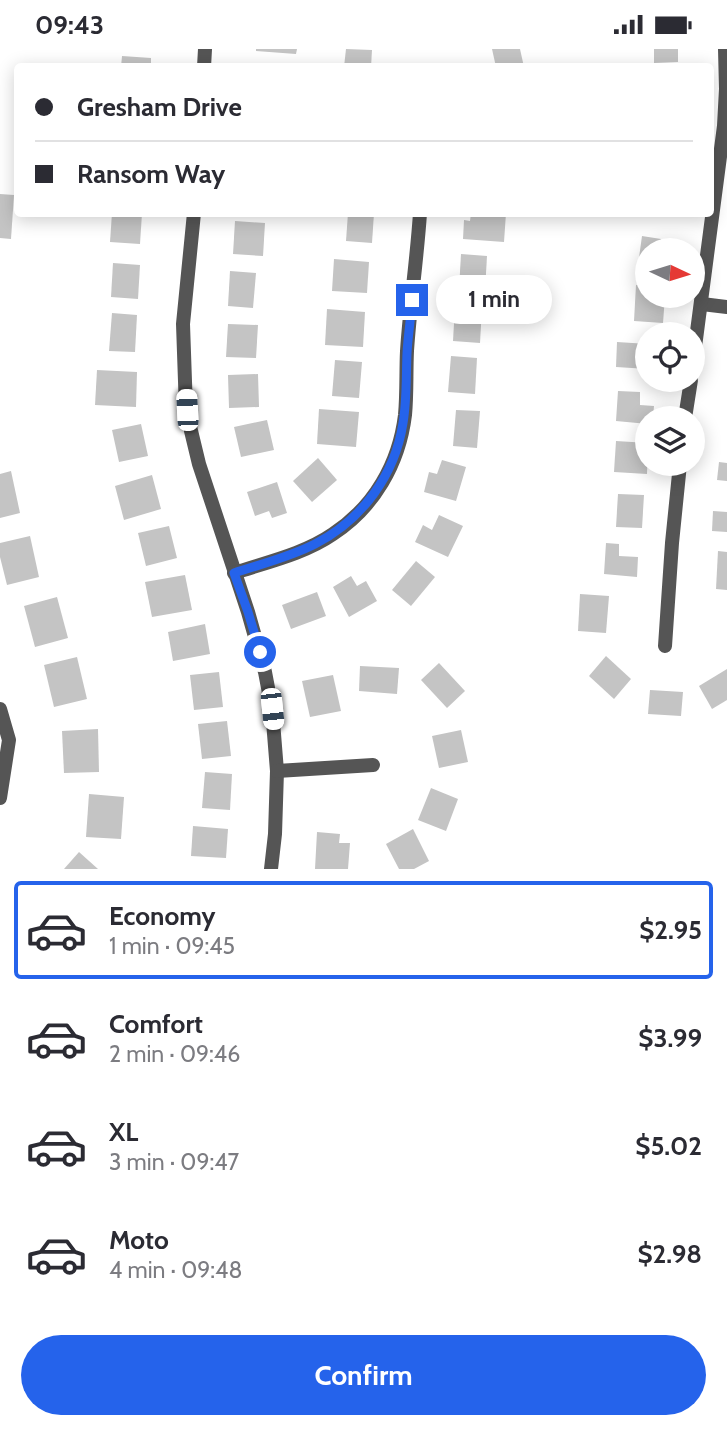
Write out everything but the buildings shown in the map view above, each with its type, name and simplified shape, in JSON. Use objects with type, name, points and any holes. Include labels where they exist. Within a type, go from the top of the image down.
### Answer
[{"type":"street","points":[[714,207],[724,126],[725,49]]},
{"type":"street","points":[[194,217],[183,324],[187,410],[199,464],[248,612],[272,709],[278,771],[271,869]]},
{"type":"street","points":[[234,573],[312,546],[331,535],[362,510],[387,475],[398,447],[405,415],[407,351],[420,217]]},
{"type":"street","points":[[705,280],[713,217]]},
{"type":"street","points":[[705,304],[727,307]]},
{"type":"street","points":[[665,646],[679,476]]},
{"type":"street","points":[[0,709],[9,740],[0,798]]},
{"type":"street","points":[[278,771],[373,765]]},
{"type":"route","points":[[260,652],[234,573],[312,546],[331,535],[370,501],[383,482],[396,453],[403,424],[412,300]]}]
